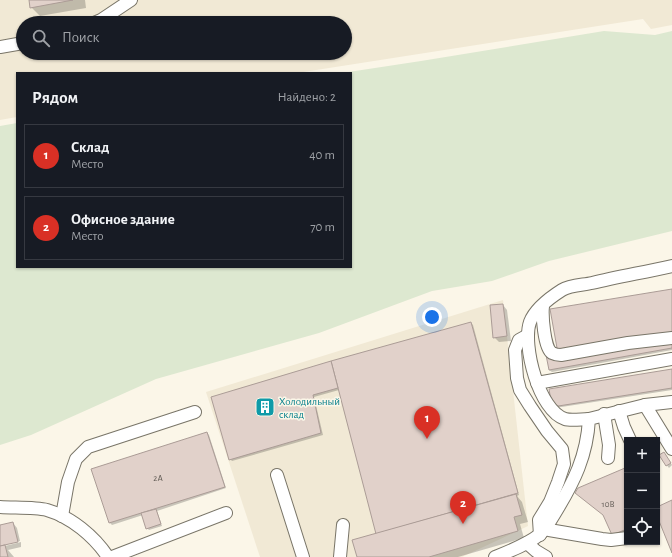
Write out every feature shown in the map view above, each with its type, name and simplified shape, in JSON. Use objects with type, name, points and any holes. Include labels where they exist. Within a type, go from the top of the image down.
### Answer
[{"type":"lane","points":[[108,16],[130,0]]},
{"type":"lane","points":[[0,47],[16,44]]},
{"type":"lane","points":[[672,266],[564,289],[543,306],[531,321],[528,335],[530,353],[537,383],[545,402],[554,413],[565,419],[589,418],[645,405],[672,402]]},
{"type":"lane","points":[[543,306],[542,320],[548,349],[552,353],[561,355],[672,338]]},
{"type":"lane","points":[[528,335],[519,340],[515,350],[517,378],[520,390],[547,431],[562,448],[564,464],[550,502],[539,520],[543,532]]},
{"type":"lane","points":[[537,383],[672,359]]},
{"type":"lane","points":[[645,405],[672,449]]},
{"type":"lane","points":[[619,411],[629,437]]},
{"type":"lane","points":[[62,516],[68,482],[76,459],[88,447],[195,412]]},
{"type":"lane","points":[[604,414],[609,444],[608,458]]},
{"type":"lane","points":[[543,532],[568,492],[583,459],[588,435],[589,418]]},
{"type":"lane","points":[[277,475],[303,557]]},
{"type":"lane","points":[[0,507],[46,510],[62,516],[80,528],[100,546],[108,557]]},
{"type":"lane","points":[[112,557],[226,513]]},
{"type":"lane","points":[[340,557],[343,524]]},
{"type":"lane","points":[[495,557],[527,543],[543,532],[549,530],[602,539],[611,540],[624,538]]},
{"type":"lane","points":[[527,543],[546,557]]},
{"type":"shaded area","points":[[0,0],[672,0],[672,25],[651,29],[643,19],[303,72],[16,72],[16,117],[0,120]]},
{"type":"shaded area","points":[[503,300],[528,526],[462,557],[260,557],[206,392]]},
{"type":"green space","points":[[604,31],[655,35],[672,31],[672,231],[549,261],[492,281],[432,291],[319,333],[156,379],[31,435],[0,445],[0,126],[16,123],[16,268],[352,268],[352,72],[349,72]]},
{"type":"building","points":[[29,0],[73,0],[30,8]]},
{"type":"building","points":[[672,289],[672,348],[549,370],[545,350],[557,348],[550,309]]},
{"type":"building","points":[[503,304],[507,336],[493,338],[490,305]]},
{"type":"building","points":[[471,322],[518,493],[376,534],[331,361]]},
{"type":"building","name":"Холодильный склад","points":[[331,361],[338,388],[313,395],[321,433],[229,460],[211,397]]},
{"type":"building","points":[[672,369],[672,388],[552,407],[549,389]]},
{"type":"building","points":[[207,432],[225,487],[109,523],[91,469]]},
{"type":"building","points":[[664,452],[671,463],[666,466],[660,454]]},
{"type":"building","points":[[624,468],[624,530],[612,535],[603,515],[575,493],[578,488]]},
{"type":"building","points":[[516,494],[522,515],[514,517],[518,531],[429,557],[357,557],[352,540]]},
{"type":"building","points":[[672,500],[672,553],[660,523],[660,506]]},
{"type":"building","points":[[156,509],[161,524],[146,529],[141,513]]},
{"type":"building","points":[[13,522],[18,542],[0,546],[0,525]]},
{"type":"building","points":[[5,545],[8,557],[0,557],[0,546]]},
{"type":"place","name":"Холодильный склад","points":[[265,407]]},
{"type":"place","name":"Склад","points":[[427,439]]},
{"type":"place","name":"Офисное здание","points":[[463,524]]}]
